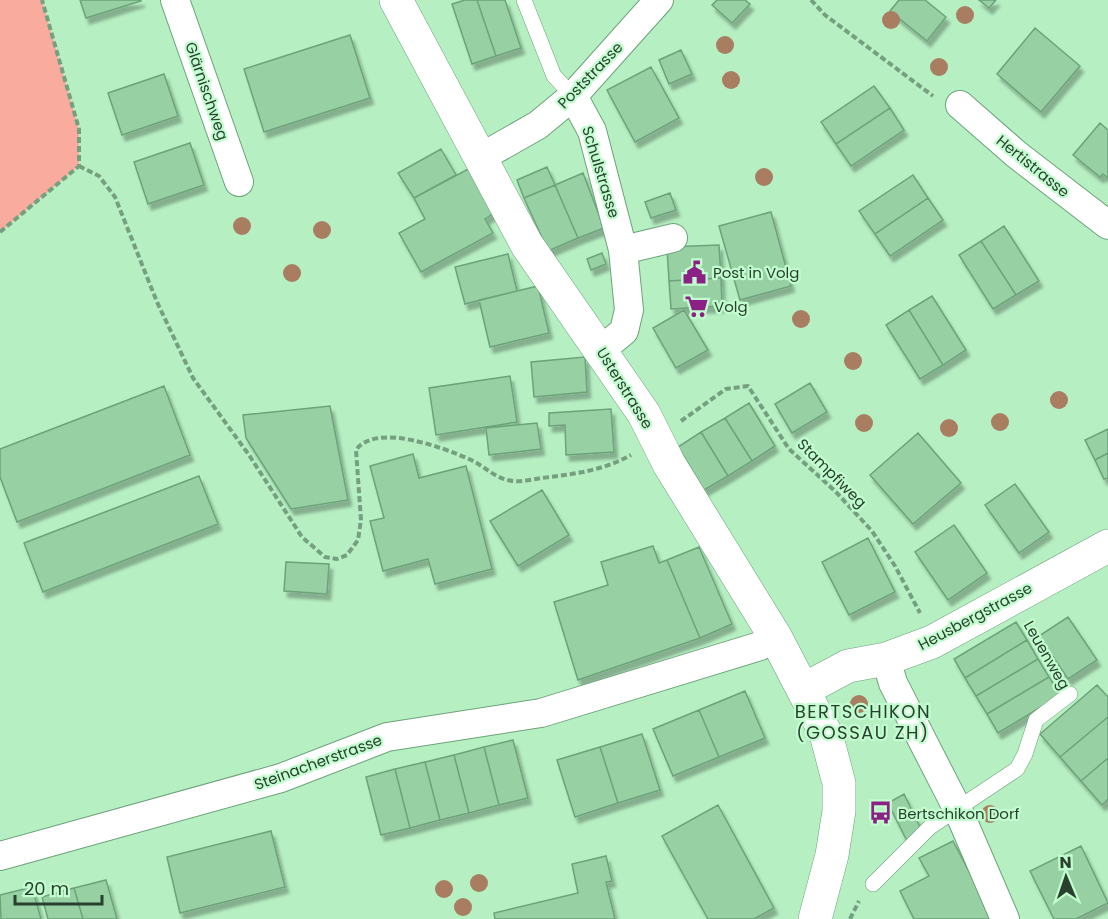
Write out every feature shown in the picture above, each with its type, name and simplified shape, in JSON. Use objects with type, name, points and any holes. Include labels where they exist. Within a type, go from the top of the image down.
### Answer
[{"type":"street","name":"Glärnischweg","points":[[175,0],[239,182]]},
{"type":"street","name":"Usterstrasse","points":[[396,0],[527,245],[644,414],[657,441],[805,689],[832,750],[839,783],[837,833],[815,919]]},
{"type":"street","name":"Poststrasse","points":[[480,158],[538,125],[573,96],[659,0]]},
{"type":"street","name":"Schulstrasse","points":[[573,96],[592,131],[624,250],[629,310],[624,331],[601,350]]},
{"type":"street","name":"Hertistrasse","points":[[960,105],[1016,154],[1108,225]]},
{"type":"street","points":[[624,250],[673,238]]},
{"type":"street","name":"Heusbergstrasse","points":[[805,689],[848,666],[886,659],[932,642],[1108,546]]},
{"type":"street","name":"Steinacherstrasse","points":[[0,856],[281,778],[387,737],[541,713],[760,646],[776,638]]},
{"type":"street","points":[[886,659],[893,683],[958,810],[1005,919]]},
{"type":"lane","points":[[524,0],[554,76],[573,96]]},
{"type":"lane","name":"Leuenweg","points":[[873,884],[930,827],[1017,769],[1025,754],[1036,720],[1070,694]]},
{"type":"path","points":[[42,0],[79,129],[79,166]]},
{"type":"path","points":[[811,0],[825,15],[933,96],[942,102],[960,105]]},
{"type":"path","points":[[0,232],[79,166]]},
{"type":"path","points":[[79,166],[99,176],[115,197],[157,302],[193,378],[249,455],[302,537],[325,557],[337,559],[347,555],[358,540],[361,520],[356,450],[360,444],[372,440],[409,439],[471,460],[492,474],[513,481],[586,473],[611,466],[657,441]]},
{"type":"path","name":"Stampfiweg","points":[[657,441],[698,407],[726,389],[748,386],[789,448],[835,491],[872,531],[914,600],[932,642]]},
{"type":"path","name":"Leuenweg","points":[[1012,597],[1070,694]]},
{"type":"shaded area","points":[[0,0],[42,0],[79,129],[79,166],[0,232]]},
{"type":"building","points":[[80,0],[141,0],[141,1],[86,18]]},
{"type":"building","points":[[465,0],[477,0],[496,56],[472,64],[452,4]]},
{"type":"building","points":[[477,0],[505,0],[521,48],[496,56]]},
{"type":"building","points":[[717,0],[745,0],[750,4],[732,23],[712,5]]},
{"type":"building","points":[[899,0],[925,0],[946,17],[927,41],[890,11]]},
{"type":"building","points":[[979,0],[996,0],[989,8]]},
{"type":"building","points":[[1035,28],[1080,66],[1041,112],[997,74]]},
{"type":"building","points":[[350,35],[370,98],[264,132],[244,69]]},
{"type":"building","points":[[681,50],[692,74],[669,84],[659,60]]},
{"type":"building","points":[[651,67],[679,118],[635,142],[607,90]]},
{"type":"building","points":[[164,74],[178,116],[122,135],[108,93]]},
{"type":"building","points":[[874,86],[890,108],[836,144],[821,122]]},
{"type":"building","points":[[890,108],[904,130],[851,166],[836,144]]},
{"type":"building","points":[[1100,123],[1108,130],[1108,178],[1103,174],[1100,177],[1073,155]]},
{"type":"building","points":[[190,143],[204,185],[148,204],[134,162]]},
{"type":"building","points":[[441,149],[456,175],[414,198],[398,173]]},
{"type":"building","points":[[547,167],[555,185],[524,198],[517,180]]},
{"type":"building","points":[[470,168],[494,213],[485,219],[493,233],[421,272],[399,233],[425,219],[414,198]]},
{"type":"building","points":[[583,173],[604,228],[578,238],[555,185]]},
{"type":"building","points":[[913,175],[928,198],[875,234],[859,211]]},
{"type":"building","points":[[555,185],[578,238],[548,251],[524,198]]},
{"type":"building","points":[[670,193],[676,210],[651,218],[645,202]]},
{"type":"building","points":[[928,198],[943,220],[890,256],[875,234]]},
{"type":"building","points":[[771,212],[791,286],[740,300],[719,226]]},
{"type":"building","points":[[1004,226],[1039,281],[1016,295],[981,241]]},
{"type":"building","points":[[981,241],[1016,295],[993,309],[959,255]]},
{"type":"building","points":[[719,245],[721,278],[669,281],[667,247]]},
{"type":"building","points":[[602,253],[606,264],[591,270],[587,259]]},
{"type":"building","points":[[508,254],[517,291],[465,304],[455,267]]},
{"type":"building","points":[[721,278],[722,306],[671,309],[669,281]]},
{"type":"building","points":[[538,286],[549,333],[490,347],[479,300]]},
{"type":"building","points":[[932,296],[966,350],[943,365],[909,310]]},
{"type":"building","points":[[684,310],[708,350],[676,368],[653,328]]},
{"type":"building","points":[[909,310],[943,365],[920,379],[886,325]]},
{"type":"building","points":[[585,357],[587,392],[534,397],[531,362]]},
{"type":"building","points":[[510,376],[517,422],[436,435],[429,388]]},
{"type":"building","points":[[810,383],[827,412],[792,433],[775,404]]},
{"type":"building","points":[[164,386],[190,455],[17,522],[0,477],[0,449]]},
{"type":"building","points":[[749,403],[775,446],[752,461],[725,418]]},
{"type":"building","points":[[330,406],[348,500],[291,509],[246,438],[243,415]]},
{"type":"building","points":[[611,409],[614,452],[566,455],[565,425],[549,426],[549,413]]},
{"type":"building","points":[[725,418],[752,461],[728,476],[701,432]]},
{"type":"building","points":[[537,423],[541,449],[489,455],[486,428]]},
{"type":"building","points":[[1108,429],[1108,453],[1095,460],[1085,440]]},
{"type":"building","points":[[701,432],[728,476],[704,490],[678,447]]},
{"type":"building","points":[[918,433],[961,483],[913,524],[870,475]]},
{"type":"building","points":[[1108,453],[1108,478],[1104,479],[1095,460]]},
{"type":"building","points":[[413,454],[419,478],[466,466],[492,569],[435,584],[428,559],[383,571],[370,521],[384,518],[370,466]]},
{"type":"building","points":[[199,476],[218,524],[43,592],[24,543]]},
{"type":"building","points":[[1015,484],[1049,532],[1019,553],[985,505]]},
{"type":"building","points":[[542,490],[569,535],[518,566],[490,521]]},
{"type":"building","points":[[954,525],[987,573],[948,600],[915,552]]},
{"type":"building","points":[[868,538],[895,592],[849,615],[822,562]]},
{"type":"building","points":[[653,546],[659,563],[667,560],[700,638],[578,680],[554,602],[608,585],[601,562]]},
{"type":"building","points":[[699,547],[732,624],[700,638],[667,560]]},
{"type":"building","points":[[286,562],[329,564],[327,594],[284,591]]},
{"type":"building","points":[[1068,617],[1097,660],[1068,679],[1039,636]]},
{"type":"building","points":[[1016,622],[1027,640],[965,678],[954,659]]},
{"type":"building","points":[[1027,640],[1038,659],[976,696],[965,678]]},
{"type":"building","points":[[1038,659],[1049,677],[987,714],[976,696]]},
{"type":"building","points":[[1049,677],[1061,695],[998,733],[987,714]]},
{"type":"building","points":[[1097,685],[1108,697],[1108,717],[1060,757],[1040,734]]},
{"type":"building","points":[[745,691],[765,738],[719,757],[699,710]]},
{"type":"building","points":[[699,710],[719,757],[673,776],[653,729]]},
{"type":"building","points":[[1108,717],[1108,758],[1081,781],[1060,757]]},
{"type":"building","points":[[642,734],[660,790],[618,803],[600,747]]},
{"type":"building","points":[[513,740],[528,798],[499,805],[484,747]]},
{"type":"building","points":[[484,747],[499,805],[469,813],[454,755]]},
{"type":"building","points":[[600,747],[618,803],[575,817],[557,760]]},
{"type":"building","points":[[454,755],[469,813],[440,820],[425,762]]},
{"type":"building","points":[[1108,758],[1108,799],[1102,805],[1081,781]]},
{"type":"building","points":[[425,762],[440,820],[410,828],[395,769]]},
{"type":"building","points":[[395,769],[410,828],[381,835],[366,777]]},
{"type":"building","points":[[904,794],[920,827],[907,841],[888,803]]},
{"type":"building","points":[[718,805],[774,908],[754,919],[708,919],[662,836]]},
{"type":"building","points":[[271,831],[285,887],[180,913],[167,857]]},
{"type":"building","points":[[953,841],[994,919],[914,919],[900,891],[929,876],[919,858]]},
{"type":"building","points":[[1081,846],[1108,903],[1076,919],[1054,919],[1030,871]]},
{"type":"building","points":[[606,856],[612,881],[606,882],[615,919],[495,919],[494,913],[578,893],[572,864]]},
{"type":"building","points":[[106,880],[117,919],[83,919],[74,888]]},
{"type":"building","points":[[32,887],[41,919],[1,919],[0,895]]},
{"type":"building","points":[[74,888],[83,919],[48,919],[42,897]]},
{"type":"place","name":"Post in Volg","points":[[695,272]]},
{"type":"place","name":"Volg","points":[[696,306]]},
{"type":"place","name":"Bertschikon Dorf","points":[[880,813]]},
{"type":"district","name":"BERTSCHIKON (GOSSAU ZH)","points":[[863,721]]}]
